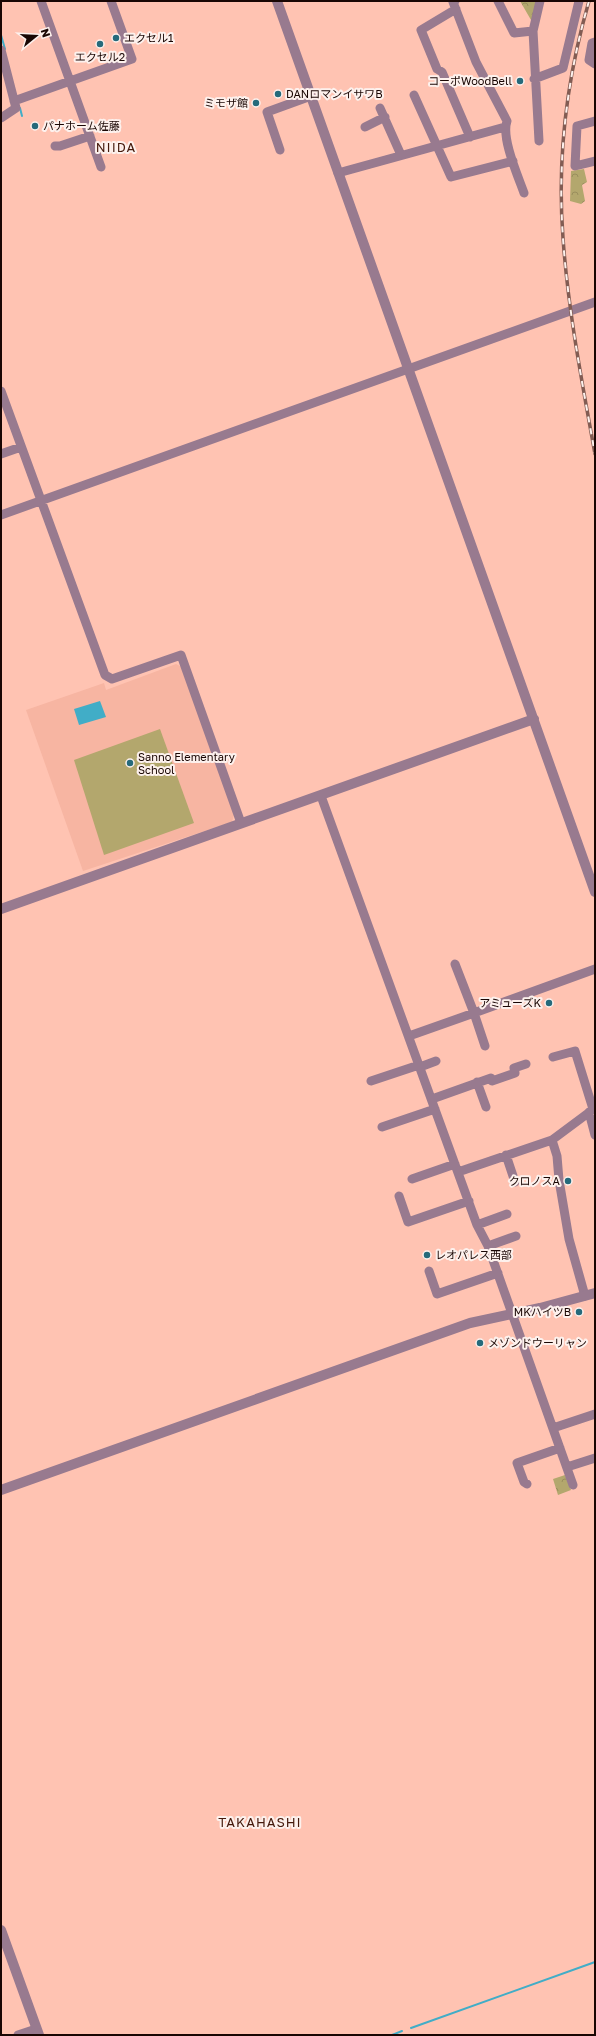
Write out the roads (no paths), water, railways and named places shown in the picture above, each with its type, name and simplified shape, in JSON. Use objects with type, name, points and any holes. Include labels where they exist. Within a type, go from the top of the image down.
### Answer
[{"type":"street","points":[[41,1],[101,167]]},
{"type":"street","points":[[17,100],[132,59],[111,1]]},
{"type":"street","points":[[277,1],[595,892]]},
{"type":"street","points":[[498,1],[514,33],[532,31]]},
{"type":"street","points":[[539,141],[532,31],[540,1]]},
{"type":"street","points":[[534,79],[563,68],[580,1]]},
{"type":"street","points":[[470,137],[442,72],[436,69],[421,30],[454,3],[476,62],[507,121],[505,127],[513,161],[524,193]]},
{"type":"street","points":[[595,42],[592,44],[589,60],[595,64]]},
{"type":"street","points":[[1,118],[16,108],[17,100],[2,54]]},
{"type":"street","points":[[414,95],[451,177],[513,161]]},
{"type":"street","points":[[280,150],[267,112],[311,96]]},
{"type":"street","points":[[380,108],[401,155]]},
{"type":"street","points":[[365,127],[385,117]]},
{"type":"street","points":[[595,121],[576,126],[575,166],[595,161]]},
{"type":"street","points":[[338,172],[505,127]]},
{"type":"street","points":[[55,146],[60,146],[90,136]]},
{"type":"street","points":[[1,515],[595,302]]},
{"type":"street","points":[[1,391],[40,501],[105,675],[112,679],[181,655],[241,823]]},
{"type":"street","points":[[1,454],[21,447]]},
{"type":"street","points":[[1,909],[534,719]]},
{"type":"street","points":[[321,796],[477,1225],[488,1246],[513,1314],[573,1485]]},
{"type":"street","points":[[456,964],[485,1046]]},
{"type":"street","points":[[409,1036],[595,969]]},
{"type":"street","points":[[553,1057],[575,1051],[592,1110],[595,1134]]},
{"type":"street","points":[[371,1081],[436,1061]]},
{"type":"street","points":[[432,1099],[477,1082],[491,1078],[492,1081],[515,1073],[514,1068],[526,1064]]},
{"type":"street","points":[[477,1082],[486,1108]]},
{"type":"street","points":[[382,1127],[435,1109]]},
{"type":"street","points":[[412,1179],[506,1155],[552,1140],[592,1110]]},
{"type":"street","points":[[1,1490],[470,1323],[513,1314],[590,1294],[569,1239],[559,1180],[557,1156],[552,1140]]},
{"type":"street","points":[[506,1155],[515,1182]]},
{"type":"street","points":[[399,1196],[408,1222],[469,1201]]},
{"type":"street","points":[[477,1225],[507,1214]]},
{"type":"street","points":[[488,1246],[516,1236]]},
{"type":"street","points":[[429,1271],[437,1294],[498,1273]]},
{"type":"street","points":[[554,1428],[595,1414]]},
{"type":"street","points":[[527,1484],[524,1482],[517,1463],[560,1448]]},
{"type":"street","points":[[567,1467],[595,1458]]},
{"type":"street","points":[[1,1930],[38,2032],[18,2035]]},
{"type":"water","points":[[100,701],[106,717],[79,725],[74,709]]},
{"type":"waterway","points":[[1,35],[5,49]]},
{"type":"waterway","points":[[20,108],[22,116]]},
{"type":"waterway","points":[[411,2028],[595,1962]]},
{"type":"waterway","points":[[392,2035],[402,2031]]},
{"type":"railway","points":[[589,1],[575,59],[566,118],[561,178],[561,208],[568,292],[580,373],[595,454]]},
{"type":"place","name":"エクセル1","points":[[116,38]]},
{"type":"place","name":"エクセル2","points":[[100,44]]},
{"type":"place","name":"コーポWoodBell","points":[[520,81]]},
{"type":"place","name":"DANロマンイサワB","points":[[278,94]]},
{"type":"place","name":"ミモザ館","points":[[256,103]]},
{"type":"place","name":"パナホーム佐藤","points":[[35,126]]},
{"type":"place","name":"Sanno Elementary School","points":[[130,763]]},
{"type":"place","name":"アミューズK","points":[[549,1003]]},
{"type":"place","name":"クロノスA","points":[[568,1181]]},
{"type":"place","name":"レオパレス西部","points":[[427,1255]]},
{"type":"place","name":"MKハイツB","points":[[579,1312]]},
{"type":"place","name":"メゾンドウーリャン","points":[[480,1343]]},
{"type":"district","name":"NIIDA","points":[[116,147]]},
{"type":"district","name":"TAKAHASHI","points":[[260,1822]]}]
